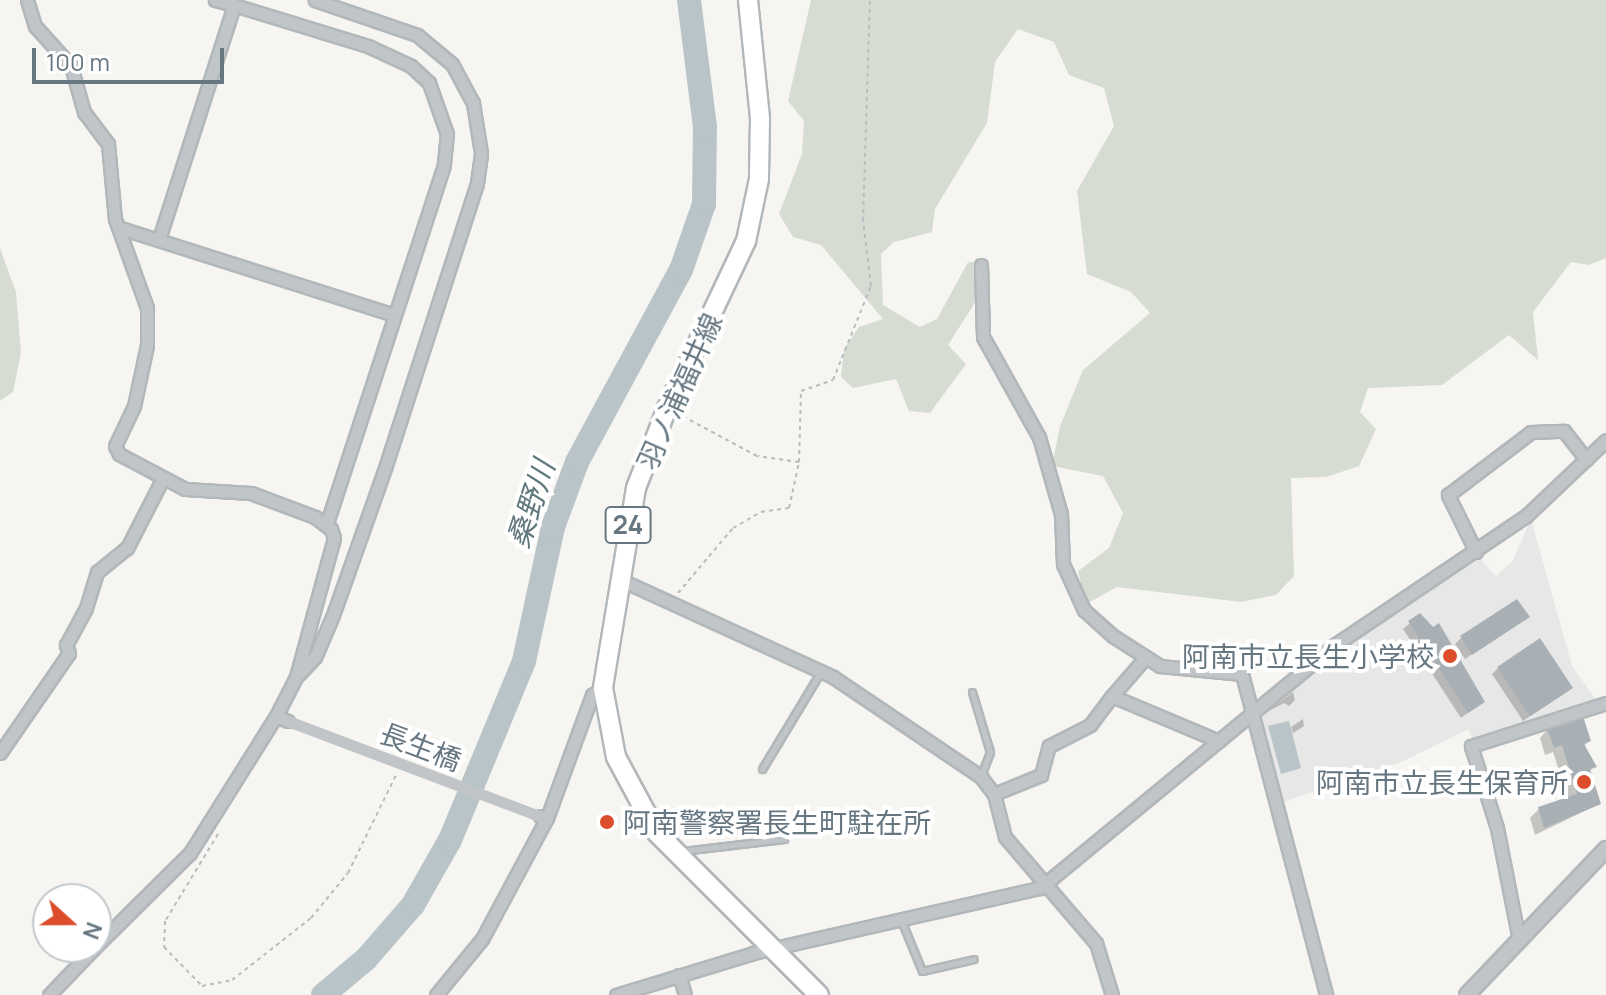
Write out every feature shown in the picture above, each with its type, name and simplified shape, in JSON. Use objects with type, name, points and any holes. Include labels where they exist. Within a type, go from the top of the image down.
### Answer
[{"type":"main road","name":"羽ノ浦福井線","points":[[748,0],[760,119],[753,210],[746,241],[667,408],[636,488],[618,579],[603,688],[607,722],[627,785],[657,833],[819,995]]},
{"type":"street","points":[[27,0],[35,26],[71,66],[84,112],[108,144],[120,228],[147,308],[147,333],[134,406],[115,446],[130,464],[162,480],[185,489],[251,493],[327,524],[334,538],[282,719],[218,815],[160,886],[112,931]]},
{"type":"street","points":[[215,0],[391,54],[429,83],[447,134],[444,165],[327,524]]},
{"type":"street","points":[[296,677],[315,657],[344,585],[477,183],[481,153],[473,103],[452,64],[417,35],[315,0]]},
{"type":"street","points":[[159,239],[234,5]]},
{"type":"street","points":[[120,228],[395,315]]},
{"type":"street","points":[[981,265],[983,337],[1039,437],[1061,514],[1061,551],[1071,587],[1084,610],[1144,659],[1181,671],[1242,674],[1255,711],[1326,995]]},
{"type":"street","points":[[1476,552],[1448,495],[1531,432],[1564,431],[1586,459]]},
{"type":"street","points":[[616,995],[679,975],[900,919],[1040,888],[1336,644],[1526,516],[1606,440]]},
{"type":"street","points":[[0,753],[69,653],[66,645],[97,572],[106,559],[127,548],[162,480]]},
{"type":"street","points":[[618,579],[673,601],[820,672],[981,777],[994,794],[1005,837],[1048,882],[1096,943],[1112,995]]},
{"type":"street","points":[[994,794],[1041,775],[1049,746],[1090,725],[1144,659]]},
{"type":"street","points":[[436,995],[482,939],[542,817],[592,695],[603,688]]},
{"type":"street","points":[[1112,696],[1219,741]]},
{"type":"street","points":[[1519,940],[1497,828],[1471,746],[1606,703]]},
{"type":"street","name":"長生橋","points":[[282,719],[542,817]]},
{"type":"street","points":[[1467,995],[1606,849]]},
{"type":"street","points":[[49,995],[80,963]]},
{"type":"street","points":[[679,975],[685,995]]},
{"type":"lane","points":[[762,769],[820,672]]},
{"type":"lane","points":[[972,692],[990,752],[981,777]]},
{"type":"lane","points":[[678,853],[784,839]]},
{"type":"lane","points":[[900,919],[922,971],[974,959]]},
{"type":"path","points":[[673,601],[723,535],[761,512],[789,508],[799,462],[801,391],[833,380],[871,286],[863,221],[870,0]]},
{"type":"path","points":[[667,408],[757,456],[799,462]]},
{"type":"path","points":[[405,751],[411,736]]},
{"type":"path","points":[[218,815],[216,839],[165,921],[164,947],[202,986],[232,980],[311,918],[348,873],[399,765]]},
{"type":"shaded area","points":[[811,0],[1606,0],[1606,258],[1589,265],[1571,262],[1533,312],[1538,360],[1509,335],[1442,385],[1368,388],[1360,412],[1376,429],[1359,466],[1326,477],[1291,478],[1294,576],[1276,595],[1241,602],[1117,587],[1086,604],[1078,571],[1109,548],[1123,513],[1103,476],[1052,466],[1060,426],[1083,370],[1150,313],[1131,292],[1087,274],[1077,191],[1114,126],[1104,88],[1069,75],[1054,42],[1018,29],[995,62],[987,123],[935,209],[932,232],[894,242],[881,254],[883,305],[920,327],[937,319],[968,262],[977,262],[976,301],[948,345],[966,364],[930,413],[909,411],[896,379],[853,388],[841,377],[844,349],[859,327],[883,319],[821,245],[793,237],[779,214],[802,154],[804,121],[788,101]]},
{"type":"shaded area","points":[[0,248],[16,292],[21,353],[13,392],[0,401]]},
{"type":"shaded area","name":"阿南市立長生小学校","points":[[1531,519],[1572,666],[1597,701],[1473,743],[1469,729],[1401,762],[1283,802],[1261,719],[1263,708],[1346,645],[1479,558],[1496,576],[1512,562]]},
{"type":"shaded area","points":[[1289,721],[1301,768],[1281,774],[1268,726]]},
{"type":"building","points":[[1517,599],[1530,617],[1472,655],[1460,636]]},
{"type":"building","points":[[1420,613],[1433,627],[1439,623],[1485,702],[1468,713],[1408,621]]},
{"type":"building","points":[[1540,638],[1573,688],[1530,716],[1497,667]]},
{"type":"building","name":"阿南市立長生保育所","points":[[1583,716],[1591,741],[1584,744],[1597,767],[1590,769],[1601,804],[1544,828],[1538,807],[1577,794],[1562,745],[1554,748],[1547,728]]},
{"type":"waterway","name":"桑野川","points":[[323,995],[366,959],[413,905],[450,840],[524,661],[553,527],[577,462],[681,270],[704,204],[705,127],[689,0]]},
{"type":"place","name":"阿南市立長生小学校","points":[[1450,656]]},
{"type":"place","name":"阿南市立長生保育所","points":[[1584,782]]},
{"type":"place","name":"阿南警察署長生町駐在所","points":[[607,822]]}]
